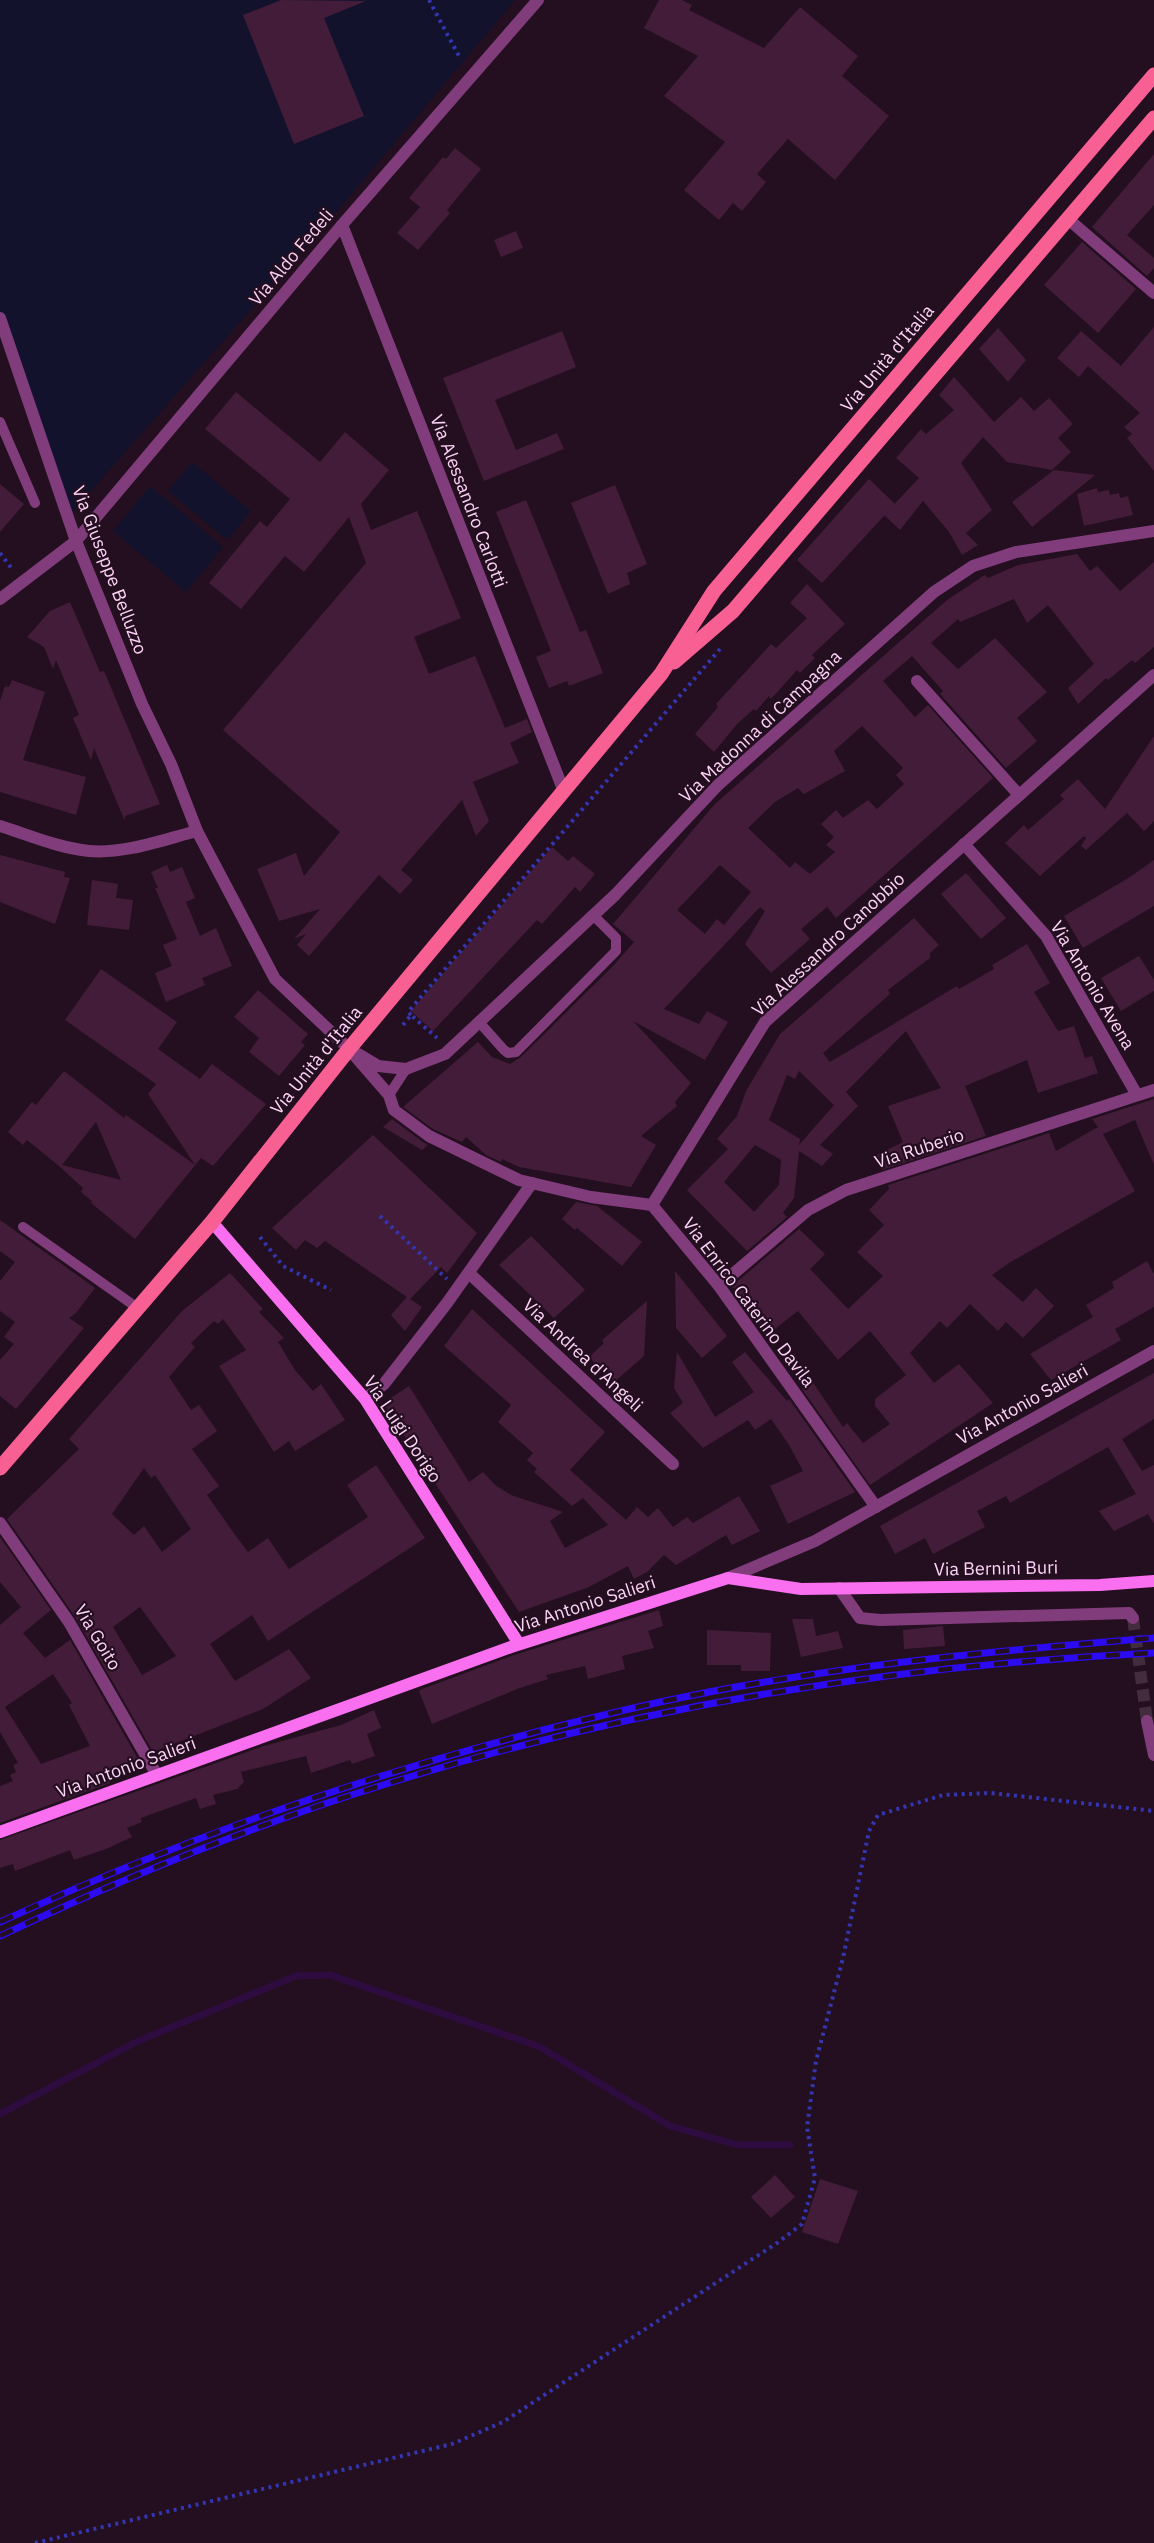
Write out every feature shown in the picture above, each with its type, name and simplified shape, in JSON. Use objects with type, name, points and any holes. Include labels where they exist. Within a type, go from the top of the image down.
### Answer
[{"type":"main road","name":"Via Unità d'Italia","points":[[0,1468],[140,1309],[563,789],[661,674],[714,591],[1154,75]]},
{"type":"main road","name":"Via Unità d'Italia","points":[[661,674],[733,611],[1154,118]]},
{"type":"street","name":"Via Aldo Fedeli","points":[[0,599],[76,541],[342,225],[538,0]]},
{"type":"street","points":[[1068,219],[1154,293]]},
{"type":"street","name":"Via Alessandro Carlotti","points":[[342,225],[563,789]]},
{"type":"street","name":"Via Giuseppe Belluzzo","points":[[0,318],[58,482],[76,541],[197,831],[275,979],[350,1049]]},
{"type":"street","name":"Via Madonna di Campagna","points":[[350,1049],[378,1066],[406,1069],[445,1054],[593,915],[718,785],[934,592],[973,566],[1016,552],[1154,531]]},
{"type":"street","name":"Via Alessandro Canobbio","points":[[652,1205],[765,1022],[1154,675]]},
{"type":"street","points":[[917,681],[1019,795]]},
{"type":"street","points":[[0,826],[63,846],[89,851],[124,850],[197,831]]},
{"type":"street","name":"Via Antonio Avena","points":[[964,844],[1046,936],[1137,1095]]},
{"type":"street","points":[[350,1049],[389,1095],[394,1110],[429,1136],[519,1180],[591,1197],[652,1205]]},
{"type":"street","name":"Via Ruberio","points":[[719,1286],[808,1210],[846,1190],[1154,1090]]},
{"type":"street","points":[[365,1399],[384,1384],[469,1273],[532,1183]]},
{"type":"street","name":"Via Enrico Caterino Davila","points":[[652,1205],[719,1286],[876,1507]]},
{"type":"street","name":"Via Luigi Dorigo","points":[[212,1222],[365,1399],[519,1644]]},
{"type":"street","name":"Via Andrea d'Angeli","points":[[469,1273],[673,1464]]},
{"type":"street","name":"Via Antonio Salieri","points":[[0,1832],[519,1644],[728,1578],[815,1541],[1154,1351]]},
{"type":"street","name":"Via Goito","points":[[0,1523],[69,1622],[157,1775]]},
{"type":"street","name":"Via Bernini Buri","points":[[728,1578],[801,1589],[1100,1585],[1154,1581]]},
{"type":"street","points":[[839,1588],[860,1618],[880,1620],[1128,1613],[1133,1618]]},
{"type":"street","points":[[1147,1721],[1154,1755]]},
{"type":"lane","points":[[0,422],[35,503]]},
{"type":"lane","points":[[479,1022],[504,1050],[508,1053],[516,1052],[616,951],[616,938],[593,915]]},
{"type":"lane","points":[[389,1095],[406,1069]]},
{"type":"lane","points":[[22,1227],[140,1309]]},
{"type":"path","points":[[429,0],[460,58]]},
{"type":"path","points":[[403,1025],[411,1016],[434,1037],[441,1039]]},
{"type":"path","points":[[380,1216],[457,1289]]},
{"type":"path","points":[[260,1237],[283,1266],[332,1290]]},
{"type":"path","points":[[35,2543],[452,2444],[503,2422],[777,2243],[802,2224],[814,2178],[807,2127],[816,2061],[843,1958],[869,1831],[878,1815],[944,1795],[991,1793],[1154,1811]]},
{"type":"shaded area","points":[[0,0],[515,0],[328,222],[67,518],[0,317]]},
{"type":"shaded area","points":[[192,462],[251,511],[227,540],[168,491]]},
{"type":"shaded area","points":[[150,486],[223,547],[186,592],[113,531]]},
{"type":"building","points":[[281,0],[366,1],[324,18],[364,116],[294,144],[243,15]]},
{"type":"building","points":[[659,0],[682,0],[692,5],[689,10],[764,48],[800,7],[858,56],[842,76],[889,116],[835,180],[788,139],[757,174],[766,182],[742,211],[733,203],[719,220],[684,190],[725,142],[664,96],[698,56],[644,28]]},
{"type":"building","points":[[455,148],[481,169],[447,210],[450,213],[418,250],[397,233],[420,207],[409,198],[443,157],[446,159]]},
{"type":"building","points":[[1154,154],[1154,205],[1127,235],[1154,258],[1154,268],[1147,276],[1092,227]]},
{"type":"building","points":[[516,231],[523,248],[501,257],[494,240]]},
{"type":"building","points":[[1082,242],[1136,289],[1098,333],[1044,285]]},
{"type":"building","points":[[1154,327],[1154,471],[1127,438],[1132,434],[1124,427],[1140,413],[1088,366],[1079,377],[1057,358],[1081,331],[1121,366]]},
{"type":"building","points":[[998,328],[1026,360],[1008,382],[979,349]]},
{"type":"building","points":[[562,331],[576,367],[495,400],[516,450],[557,433],[564,449],[484,481],[443,378]]},
{"type":"building","points":[[954,377],[994,422],[1021,397],[1034,411],[1049,398],[1073,424],[1058,438],[1071,452],[1052,470],[1007,462],[983,437],[961,463],[992,510],[966,533],[978,545],[962,555],[949,532],[923,501],[900,530],[884,515],[919,478],[896,458],[921,429],[926,434],[954,410],[939,395]]},
{"type":"building","points":[[236,392],[320,462],[345,432],[389,470],[361,504],[371,530],[417,511],[461,618],[414,637],[429,674],[475,656],[505,728],[527,719],[532,732],[510,743],[519,763],[473,782],[489,821],[476,836],[462,800],[401,870],[413,880],[400,894],[379,875],[309,956],[297,945],[306,934],[294,939],[320,909],[279,921],[257,869],[296,853],[304,876],[340,832],[223,730],[366,563],[349,517],[304,572],[285,556],[241,609],[209,583],[260,521],[267,527],[290,499],[205,429]]},
{"type":"building","points":[[1054,470],[1095,475],[1032,527],[1012,502]]},
{"type":"building","points":[[869,479],[895,504],[822,583],[797,560]]},
{"type":"building","points":[[0,484],[24,504],[0,532]]},
{"type":"building","points":[[615,485],[647,564],[627,573],[630,584],[608,594],[571,503]]},
{"type":"building","points":[[1097,488],[1098,492],[1109,490],[1110,495],[1119,493],[1120,498],[1128,496],[1133,515],[1084,526],[1077,494]]},
{"type":"building","points":[[526,500],[580,632],[586,630],[603,673],[569,686],[567,681],[549,688],[536,657],[551,651],[496,512]]},
{"type":"building","points":[[1077,554],[1090,571],[1097,566],[1120,591],[1154,562],[1154,647],[1135,663],[1132,660],[1108,680],[1106,678],[1078,704],[1068,688],[1094,664],[1048,605],[1027,623],[1014,599],[960,622],[958,619],[931,643],[958,669],[995,638],[1047,692],[1017,718],[1037,741],[1006,768],[940,694],[943,691],[912,656],[883,681],[915,717],[928,705],[993,778],[836,918],[827,907],[801,929],[810,939],[771,973],[745,944],[765,911],[760,907],[664,1009],[699,1024],[707,1011],[728,1022],[705,1060],[633,1021],[691,1083],[675,1102],[677,1106],[641,1136],[656,1145],[631,1187],[519,1167],[502,1159],[501,1162],[486,1155],[466,1137],[462,1142],[433,1129],[403,1107],[478,1042],[492,1057],[510,1064],[521,1057],[613,966],[634,942],[613,924],[715,804],[947,600],[985,575],[988,578],[1018,565]],"holes":[[[862,726],[903,768],[896,775],[904,784],[877,809],[868,800],[843,818],[836,810],[821,824],[834,837],[826,845],[835,852],[810,874],[795,862],[790,868],[748,828],[775,802],[798,788],[804,794],[845,771],[834,751]],[[720,865],[751,892],[724,925],[717,919],[705,934],[677,910]]]},
{"type":"building","points":[[807,584],[845,624],[812,655],[815,658],[800,673],[797,670],[771,699],[769,696],[756,711],[754,709],[737,724],[714,752],[695,734],[718,707],[716,704],[771,644],[776,648],[807,618],[790,603]]},
{"type":"building","points":[[70,602],[100,672],[104,671],[160,804],[125,816],[125,821],[94,748],[91,760],[73,718],[79,715],[56,660],[53,669],[44,647],[27,637],[50,611]]},
{"type":"building","points":[[12,680],[45,692],[23,760],[86,777],[76,815],[0,792],[0,701],[5,686],[9,687]]},
{"type":"building","points":[[1154,736],[1154,821],[1144,831],[1127,813],[1086,850],[1081,846],[1086,838],[1084,836],[1040,876],[1005,843],[1024,825],[1028,830],[1064,799],[1060,795],[1078,779],[1105,809]]},
{"type":"building","points":[[552,847],[568,861],[573,856],[595,874],[580,892],[575,887],[542,924],[537,920],[433,1031],[411,1011]]},
{"type":"building","points":[[0,855],[65,872],[64,877],[70,878],[55,924],[0,902]]},
{"type":"building","points":[[1154,860],[1154,906],[1083,948],[1064,916]]},
{"type":"building","points":[[167,865],[170,872],[182,867],[195,898],[186,902],[200,936],[216,928],[232,966],[202,978],[205,985],[166,1002],[155,973],[172,966],[163,945],[177,939],[155,888],[158,888],[151,872]]},
{"type":"building","points":[[966,873],[1006,918],[981,939],[941,894]]},
{"type":"building","points":[[92,880],[118,884],[116,898],[133,900],[129,930],[87,925]]},
{"type":"building","points":[[914,918],[939,945],[930,953],[930,958],[888,990],[890,994],[823,1053],[830,1062],[957,986],[959,989],[994,969],[992,965],[1027,944],[1050,983],[1034,992],[1058,1031],[1074,1026],[1085,1058],[1092,1056],[1098,1073],[1038,1093],[1027,1060],[965,1086],[986,1136],[882,1170],[877,1155],[903,1142],[888,1106],[941,1088],[906,1031],[846,1092],[858,1106],[820,1145],[833,1154],[822,1166],[799,1151],[794,1198],[783,1213],[787,1217],[747,1251],[687,1190],[728,1149],[717,1139],[737,1116],[746,1091],[780,1034]],"holes":[[[799,1071],[834,1105],[799,1145],[800,1139],[769,1120],[787,1075],[795,1079]],[[755,1145],[781,1160],[779,1185],[754,1212],[724,1182]]]},
{"type":"building","points":[[1139,956],[1154,980],[1154,991],[1121,1011],[1101,978]]},
{"type":"building","points":[[101,969],[177,1022],[158,1049],[200,1079],[212,1064],[266,1104],[213,1166],[201,1158],[135,1239],[91,1203],[92,1201],[81,1192],[83,1188],[59,1166],[27,1140],[23,1145],[8,1132],[32,1102],[36,1105],[64,1071],[124,1118],[126,1115],[195,1165],[148,1094],[156,1084],[65,1020]],"holes":[[[96,1122],[121,1180],[62,1165]]]},
{"type":"building","points":[[258,990],[308,1034],[301,1042],[305,1045],[279,1076],[249,1052],[259,1038],[234,1017]]},
{"type":"building","points":[[1154,1099],[1154,1165],[1135,1120],[1103,1134],[1135,1191],[992,1275],[1023,1302],[1036,1288],[1054,1306],[1023,1338],[1006,1322],[998,1331],[970,1304],[947,1328],[940,1321],[910,1353],[934,1383],[959,1364],[993,1403],[870,1485],[802,1389],[812,1381],[843,1427],[847,1423],[863,1443],[890,1424],[875,1406],[875,1399],[906,1375],[870,1331],[838,1360],[798,1311],[767,1335],[732,1286],[799,1229],[825,1254],[810,1269],[848,1309],[883,1276],[857,1252],[884,1225],[869,1210],[889,1189],[888,1185],[1049,1133],[1056,1151],[1098,1127],[1092,1119]]},
{"type":"building","points":[[392,1119],[428,1145],[422,1150],[383,1127]]},
{"type":"building","points":[[373,1135],[477,1233],[447,1273],[441,1267],[410,1299],[422,1307],[405,1331],[391,1315],[407,1297],[325,1241],[317,1248],[305,1240],[296,1250],[272,1228]]},
{"type":"building","points":[[576,1202],[597,1206],[642,1242],[622,1266],[577,1228],[575,1230],[562,1219]]},
{"type":"building","points":[[0,1220],[95,1288],[76,1313],[69,1318],[84,1328],[16,1409],[0,1396],[0,1360],[14,1344],[4,1337],[15,1322],[0,1311],[0,1281],[15,1262],[0,1251]]},
{"type":"building","points":[[531,1236],[585,1290],[554,1318],[499,1265]]},
{"type":"building","points":[[1147,1261],[1154,1274],[1154,1307],[1115,1329],[1121,1340],[1051,1380],[1030,1354],[1093,1317],[1086,1305],[1114,1288],[1112,1282]]},
{"type":"building","points":[[675,1271],[727,1336],[702,1358],[676,1328]]},
{"type":"building","points":[[230,1273],[263,1309],[259,1312],[284,1338],[278,1342],[295,1370],[313,1391],[321,1384],[345,1420],[295,1451],[289,1441],[274,1452],[219,1366],[246,1350],[223,1319],[218,1324],[214,1321],[191,1343],[195,1347],[169,1377],[191,1410],[199,1405],[217,1431],[192,1449],[219,1486],[207,1495],[248,1552],[268,1538],[289,1569],[368,1517],[347,1485],[376,1465],[425,1538],[268,1641],[252,1615],[210,1644],[235,1681],[289,1649],[311,1678],[263,1709],[153,1752],[76,1618],[7,1519],[79,1449],[69,1439],[182,1311]],"holes":[[[144,1468],[151,1478],[155,1475],[191,1529],[162,1552],[144,1526],[134,1535],[112,1514]],[[140,1607],[176,1656],[142,1675],[113,1627]]]},
{"type":"building","points":[[647,1301],[644,1356],[613,1383],[589,1357],[604,1343],[602,1340]]},
{"type":"building","points":[[472,1309],[605,1432],[570,1470],[626,1520],[637,1507],[648,1517],[658,1508],[673,1527],[687,1517],[693,1523],[739,1496],[760,1531],[732,1545],[726,1535],[676,1565],[664,1555],[647,1572],[634,1579],[628,1566],[589,1587],[519,1612],[383,1403],[409,1386],[469,1482],[483,1472],[495,1485],[511,1495],[563,1512],[550,1521],[565,1548],[608,1525],[583,1498],[572,1506],[534,1472],[537,1469],[527,1460],[533,1453],[498,1422],[511,1405],[444,1346]]},
{"type":"building","points":[[677,1352],[715,1417],[754,1392],[732,1362],[745,1352],[787,1401],[789,1399],[855,1492],[788,1524],[770,1486],[803,1471],[789,1445],[771,1419],[755,1430],[748,1420],[703,1448],[670,1413],[683,1403],[674,1388]]},
{"type":"building","points":[[1154,1373],[1154,1419],[1122,1439],[1142,1471],[1154,1465],[1154,1524],[1148,1514],[1114,1531],[1099,1511],[1136,1494],[1108,1447],[1010,1503],[1006,1496],[977,1511],[985,1527],[933,1554],[925,1538],[895,1554],[880,1526]]},
{"type":"building","points":[[0,1537],[51,1610],[23,1633],[45,1658],[70,1640],[138,1759],[105,1771],[110,1783],[0,1823],[0,1786],[13,1781],[10,1775],[16,1772],[13,1765],[18,1763],[0,1732],[0,1625],[21,1607],[0,1582]],"holes":[[[53,1674],[72,1703],[69,1705],[90,1746],[41,1764],[5,1707]]]},
{"type":"building","points":[[659,1610],[663,1626],[648,1631],[654,1648],[622,1656],[625,1669],[588,1679],[585,1666],[546,1675],[548,1679],[517,1689],[432,1724],[419,1691],[422,1689],[514,1655]]},
{"type":"building","points":[[792,1619],[813,1619],[816,1636],[838,1631],[843,1648],[801,1657]]},
{"type":"building","points":[[943,1626],[945,1646],[904,1649],[903,1630]]},
{"type":"building","points":[[707,1630],[771,1633],[770,1671],[741,1671],[741,1665],[707,1665]]},
{"type":"building","points":[[374,1710],[381,1728],[367,1734],[375,1756],[352,1764],[350,1760],[311,1773],[306,1756],[241,1772],[244,1782],[237,1789],[213,1795],[216,1804],[200,1809],[196,1798],[141,1818],[142,1822],[127,1828],[132,1837],[106,1849],[74,1860],[70,1850],[15,1871],[13,1864],[0,1868],[0,1840],[264,1746],[341,1725]]},
{"type":"building","points":[[775,2175],[795,2197],[771,2218],[751,2197]]},
{"type":"building","points":[[820,2179],[858,2191],[838,2244],[802,2232]]},
{"type":"waterway","points":[[0,2114],[138,2041],[296,1976],[330,1975],[538,2046],[670,2126],[738,2145],[790,2145]]},
{"type":"tunnel","points":[[1133,1618],[1147,1721]]},
{"type":"railway","points":[[0,1922],[161,1853],[324,1794],[490,1744],[575,1722],[721,1690],[844,1670],[968,1655],[1154,1638]]},
{"type":"railway","points":[[0,1936],[190,1853],[288,1817],[386,1784],[574,1733],[669,1712],[862,1679],[1057,1659],[1154,1653]]}]
